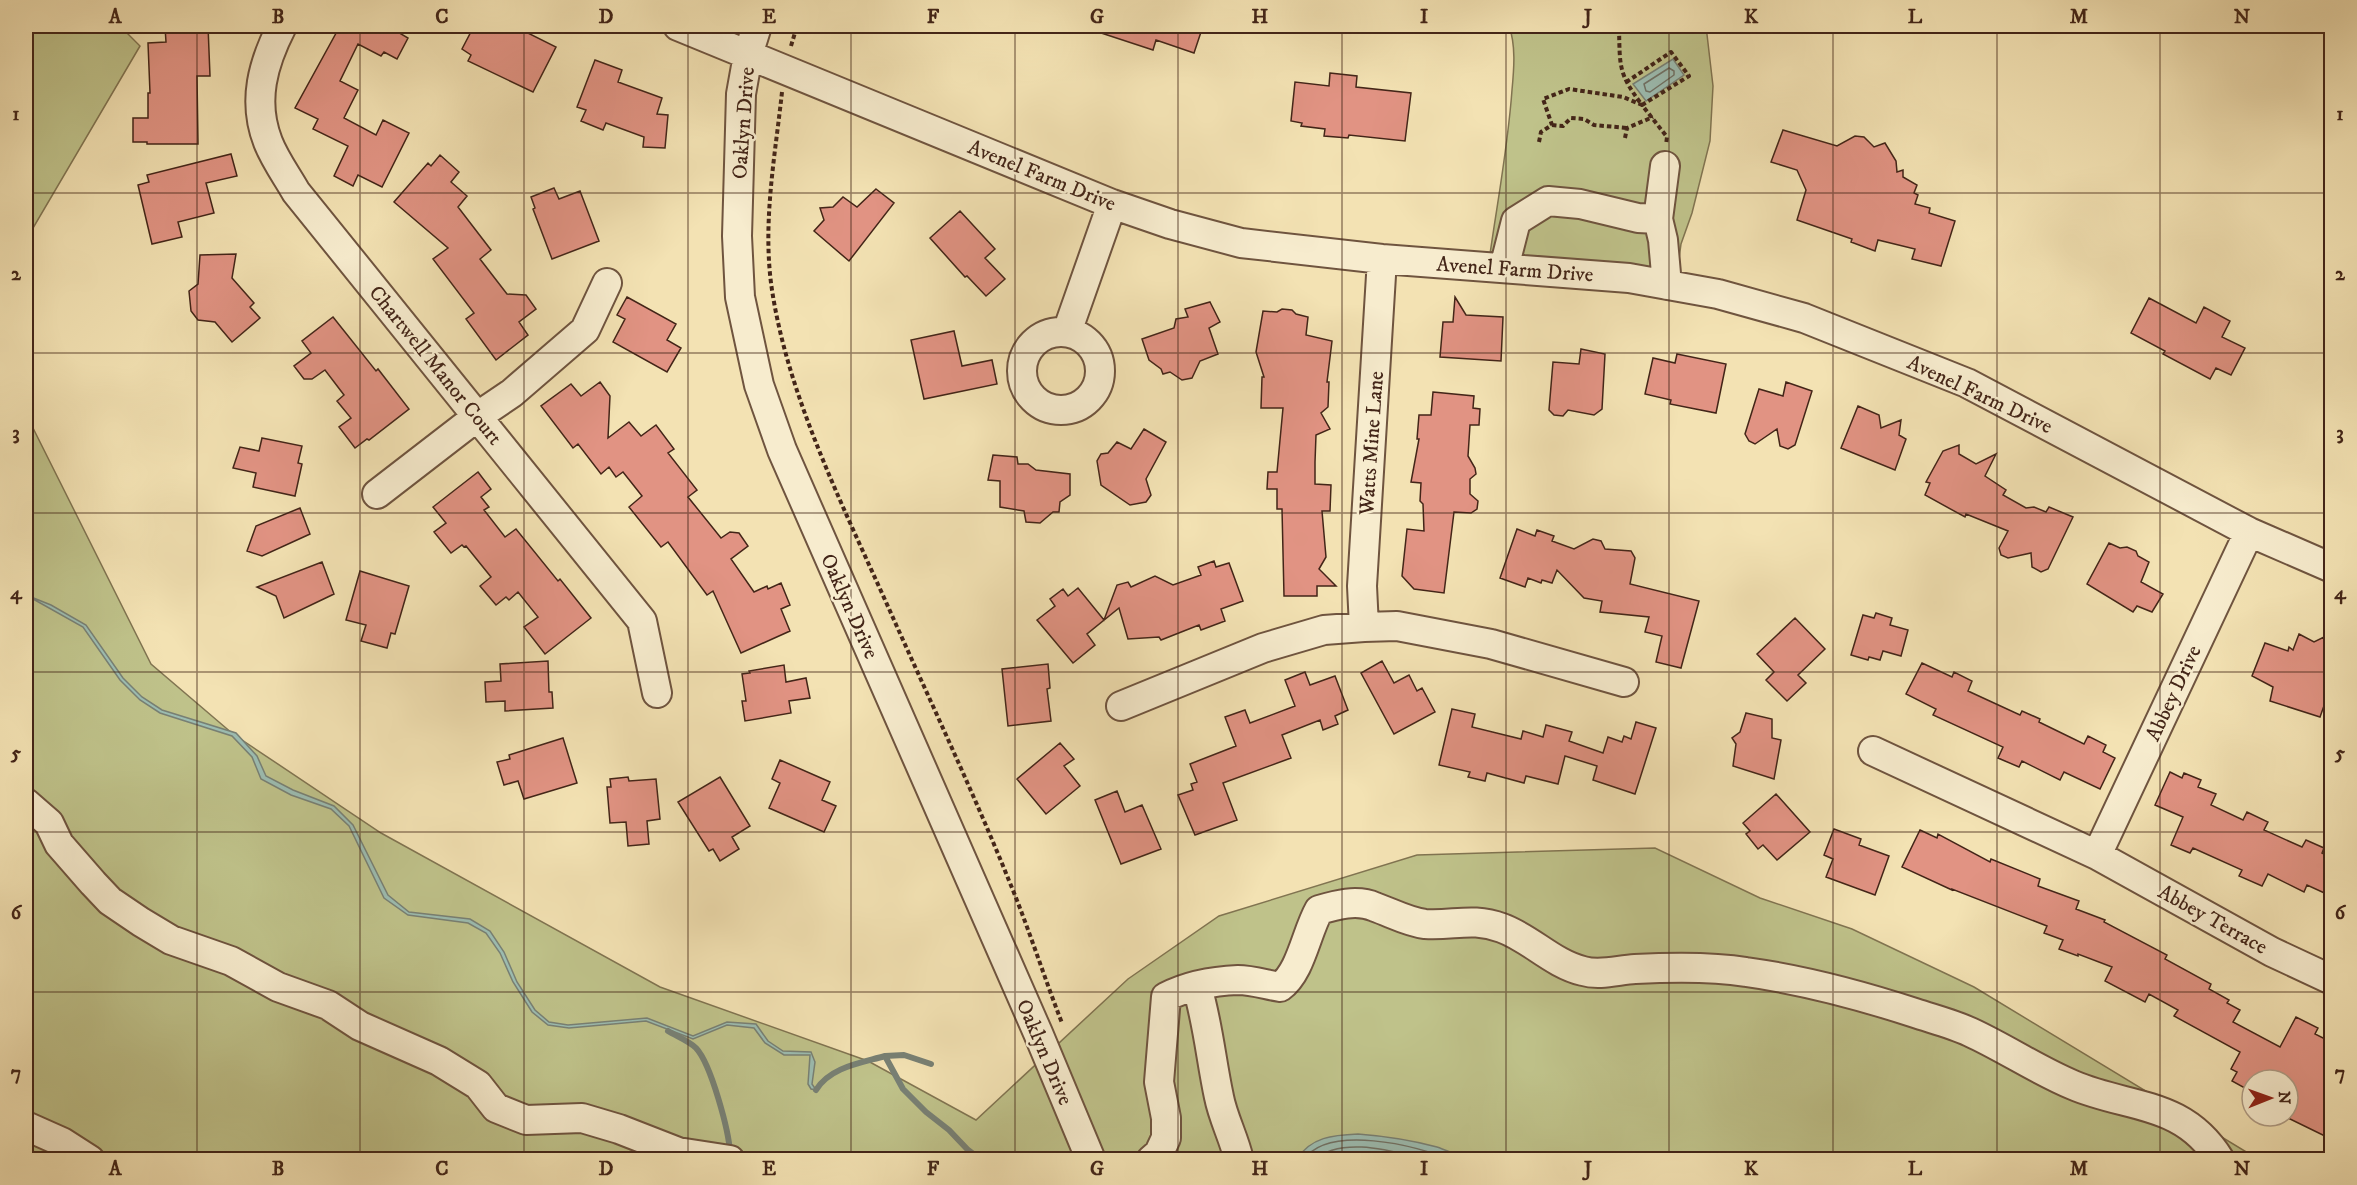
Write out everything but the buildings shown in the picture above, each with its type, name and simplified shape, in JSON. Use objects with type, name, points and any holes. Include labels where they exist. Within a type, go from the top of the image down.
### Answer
[{"type":"street","name":"Chartwell Manor Court","points":[[282,26],[262,74],[260,113],[268,143],[296,192],[642,621],[657,693]]},
{"type":"street","name":"Avenel Farm Drive","points":[[678,26],[1112,204],[1170,224],[1241,243],[1382,259],[1629,278],[1718,294],[1804,318],[1967,383],[2249,532],[2331,568]]},
{"type":"street","name":"Oaklyn Drive","points":[[757,26],[748,55],[741,94],[737,236],[740,297],[759,385],[782,450],[1091,1160]]},
{"type":"street","points":[[1665,166],[1658,219],[1663,240],[1667,285]]},
{"type":"street","points":[[1504,268],[1516,221],[1548,201],[1580,204],[1638,218],[1658,219]]},
{"type":"street","points":[[1067,332],[1112,204]]},
{"type":"street","name":"Watts Mine Lane","points":[[1364,627],[1362,586],[1382,259]]},
{"type":"street","points":[[377,494],[478,416],[512,393],[585,330],[607,283]]},
{"type":"street","name":"Abbey Drive","points":[[2097,855],[2249,532]]},
{"type":"street","points":[[1121,706],[1263,648],[1324,630],[1364,627],[1397,626],[1491,644],[1624,682]]},
{"type":"street","name":"Abbey Terrace","points":[[1873,751],[2097,855],[2272,952],[2331,980]]},
{"type":"street","points":[[26,803],[49,822],[59,844],[110,901],[141,922],[171,940],[231,961],[278,987],[328,1005],[360,1026],[439,1061],[478,1085],[496,1108],[526,1120],[582,1118],[678,1152],[730,1160]]},
{"type":"street","points":[[1151,1160],[1159,1153],[1166,1138],[1166,1118],[1159,1082],[1166,997],[1184,988],[1241,980],[1280,987],[1289,981],[1310,926],[1319,910],[1353,903],[1373,905],[1406,919],[1425,924],[1476,921],[1503,928],[1560,962],[1582,971],[1602,974],[1634,969],[1704,968],[1745,971],[1830,988],[1888,1004],[1969,1031],[2044,1072],[2075,1086],[2138,1103],[2175,1117],[2191,1128],[2220,1160]]},
{"type":"street","points":[[1197,987],[1205,1016],[1219,1101],[1239,1160]]},
{"type":"street","points":[[26,1126],[62,1142],[90,1160]]},
{"type":"path","points":[[797,26],[786,70],[770,194],[768,237],[772,288],[781,338],[797,390],[831,477],[1010,883],[1065,1029]]},
{"type":"path","points":[[1618,28],[1620,66],[1625,83],[1667,137],[1665,166]]},
{"type":"path","points":[[1625,83],[1671,52],[1689,76],[1642,105]]},
{"type":"path","points":[[1552,124],[1543,99],[1569,89],[1609,93],[1642,105]]},
{"type":"path","points":[[1539,142],[1541,132],[1552,124],[1563,126],[1571,118],[1584,119],[1594,125],[1627,128],[1653,117]]},
{"type":"path","points":[[1625,138],[1627,128]]},
{"type":"green space","points":[[26,26],[120,26],[140,46],[26,240]]},
{"type":"green space","points":[[1509,26],[1706,26],[1713,86],[1710,141],[1692,213],[1681,244],[1676,281],[1489,261],[1513,82],[1514,49]]},
{"type":"green space","points":[[26,383],[32,426],[151,664],[233,734],[381,833],[660,987],[868,1061],[976,1120],[1128,979],[1219,916],[1417,855],[1655,848],[1760,898],[1852,929],[1974,987],[2258,1159],[26,1160]]},
{"type":"water","points":[[1673,59],[1684,75],[1646,101],[1633,84]]},
{"type":"water","points":[[26,595],[51,605],[86,625],[123,678],[142,697],[162,710],[236,733],[257,756],[266,776],[293,790],[334,806],[353,825],[388,895],[409,912],[470,919],[490,931],[535,1010],[549,1022],[568,1025],[647,1018],[693,1036],[727,1022],[756,1024],[768,1041],[783,1051],[811,1052],[815,1062],[812,1084],[816,1090],[811,1089],[808,1084],[810,1055],[784,1055],[765,1043],[754,1028],[727,1025],[693,1039],[646,1021],[569,1028],[548,1025],[532,1012],[513,982],[500,953],[486,933],[468,923],[408,915],[384,898],[349,826],[331,809],[291,795],[261,779],[252,757],[232,736],[160,713],[140,700],[120,680],[83,627]]},
{"type":"water","points":[[1358,1134],[1417,1142],[1472,1159],[1297,1159],[1309,1146],[1323,1139]]},
{"type":"waterway","points":[[668,1031],[693,1045],[702,1056],[718,1098],[730,1153]]},
{"type":"waterway","points":[[885,1056],[904,1055],[931,1064]]},
{"type":"waterway","points":[[816,1090],[822,1082],[838,1071],[885,1056],[903,1089],[981,1160]]}]
